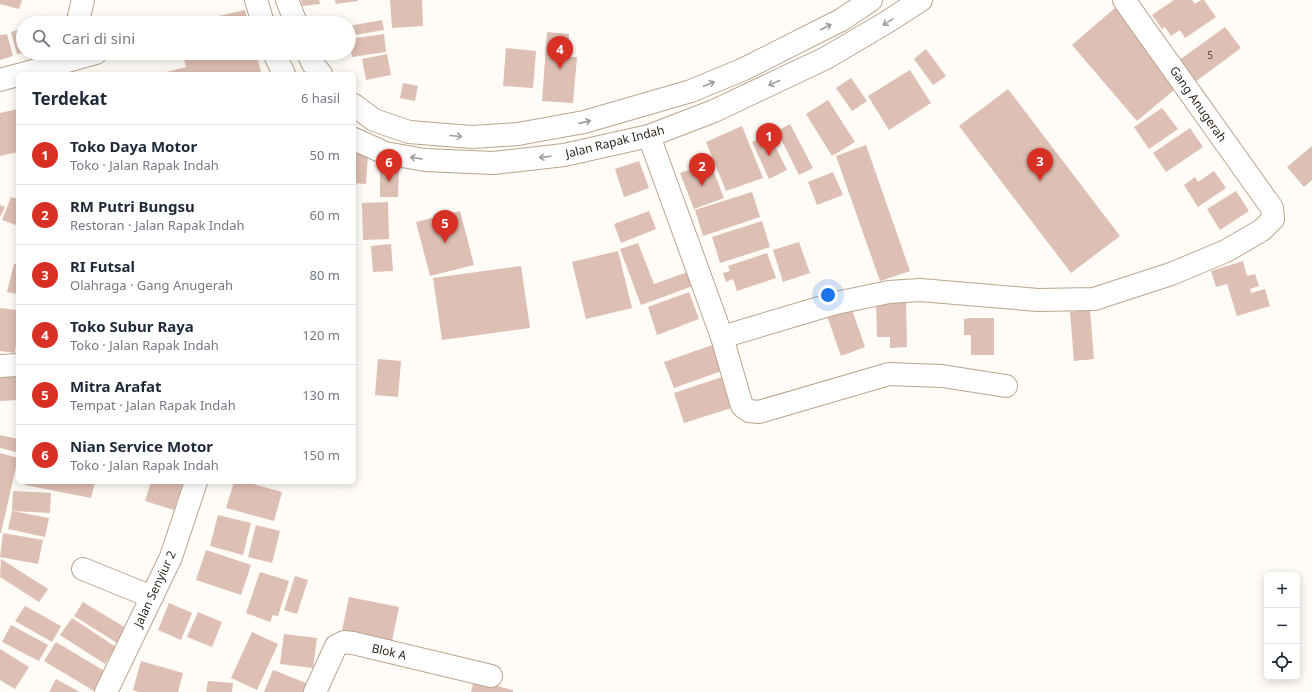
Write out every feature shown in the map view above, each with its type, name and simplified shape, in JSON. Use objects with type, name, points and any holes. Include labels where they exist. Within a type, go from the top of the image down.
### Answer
[{"type":"street","points":[[79,16],[83,0]]},
{"type":"street","points":[[256,0],[261,16]]},
{"type":"street","points":[[287,0],[293,16]]},
{"type":"street","points":[[356,106],[374,120],[409,132],[472,137],[518,134],[584,122],[691,91],[744,69],[841,20],[871,0]]},
{"type":"street","name":"Jalan Rapak Indah","points":[[356,140],[385,153],[425,160],[492,163],[564,155],[648,136],[714,111],[826,58],[888,22],[921,0]]},
{"type":"street","name":"Gang Anugerah","points":[[722,337],[836,303],[889,292],[920,290],[1038,300],[1094,299],[1171,274],[1226,251],[1262,230],[1273,219],[1272,208],[1124,0]]},
{"type":"street","points":[[29,72],[71,60]]},
{"type":"street","points":[[277,60],[283,72]]},
{"type":"street","points":[[311,60],[319,72]]},
{"type":"street","points":[[0,80],[16,76]]},
{"type":"street","points":[[648,136],[722,337],[742,406],[749,411],[759,412],[889,374],[942,376],[1006,386]]},
{"type":"street","points":[[0,366],[16,365]]},
{"type":"street","name":"Jalan Senyiur 2","points":[[106,692],[171,557],[195,484]]},
{"type":"street","points":[[83,569],[152,597]]},
{"type":"street","name":"Blok A","points":[[315,692],[336,646],[344,642],[491,676]]},
{"type":"building","points":[[0,0],[22,0],[19,9],[0,4]]},
{"type":"building","points":[[301,0],[319,0],[320,4],[302,6]]},
{"type":"building","points":[[335,0],[358,0],[358,1],[336,4]]},
{"type":"building","points":[[390,0],[422,0],[423,26],[392,28]]},
{"type":"building","points":[[1174,0],[1192,0],[1195,4],[1201,0],[1204,0],[1216,17],[1185,38],[1180,30],[1171,36],[1165,27],[1162,29],[1152,15]]},
{"type":"building","points":[[1116,7],[1181,84],[1137,121],[1072,45]]},
{"type":"building","points":[[245,10],[246,16],[220,16]]},
{"type":"building","points":[[382,20],[384,30],[356,35],[356,25]]},
{"type":"building","points":[[1225,27],[1241,48],[1195,82],[1178,61]]},
{"type":"building","points":[[16,30],[16,50],[11,32]]},
{"type":"building","points":[[547,32],[569,34],[568,57],[577,57],[573,103],[542,101]]},
{"type":"building","points":[[7,34],[13,56],[0,60],[0,35]]},
{"type":"building","points":[[384,34],[386,52],[356,56],[356,38]]},
{"type":"building","points":[[506,48],[536,51],[533,88],[503,86]]},
{"type":"building","points":[[926,49],[946,76],[933,85],[914,59]]},
{"type":"building","points":[[387,54],[391,75],[366,80],[362,59]]},
{"type":"building","points":[[184,60],[258,60],[261,72],[166,72],[186,67]]},
{"type":"building","points":[[910,70],[931,103],[889,130],[868,96]]},
{"type":"building","points":[[851,78],[867,101],[852,111],[836,88]]},
{"type":"building","points":[[403,83],[418,86],[415,101],[400,98]]},
{"type":"building","points":[[1008,89],[1120,236],[1071,273],[959,126]]},
{"type":"building","points":[[828,100],[855,142],[832,156],[806,114]]},
{"type":"building","points":[[1162,108],[1178,129],[1149,149],[1134,127]]},
{"type":"building","points":[[16,109],[16,152],[0,156],[0,113]]},
{"type":"building","points":[[790,124],[813,168],[799,175],[777,131]]},
{"type":"building","points":[[742,126],[763,178],[726,191],[706,142]]},
{"type":"building","points":[[1190,128],[1203,147],[1166,172],[1153,153]]},
{"type":"building","points":[[769,134],[787,170],[769,179],[752,142]]},
{"type":"building","points":[[866,145],[910,271],[880,281],[836,156]]},
{"type":"building","points":[[1312,146],[1312,180],[1304,187],[1287,167]]},
{"type":"building","points":[[356,153],[368,154],[366,184],[356,183]]},
{"type":"building","points":[[704,158],[706,164],[710,162],[724,198],[694,209],[680,173],[695,168],[693,162]]},
{"type":"building","points":[[639,161],[649,188],[624,197],[615,169]]},
{"type":"building","points":[[380,166],[399,167],[398,197],[380,197]]},
{"type":"building","points":[[1214,171],[1226,188],[1198,207],[1184,185],[1195,177],[1198,182]]},
{"type":"building","points":[[833,172],[843,195],[817,205],[808,182]]},
{"type":"building","points":[[1236,191],[1249,211],[1220,230],[1207,209]]},
{"type":"building","points":[[752,192],[760,217],[703,236],[695,210]]},
{"type":"building","points":[[11,197],[16,198],[16,225],[2,220]]},
{"type":"building","points":[[388,202],[389,239],[363,240],[362,203]]},
{"type":"building","points":[[0,205],[5,207],[0,217]]},
{"type":"building","points":[[460,211],[474,265],[430,276],[416,222]]},
{"type":"building","points":[[649,211],[656,229],[621,243],[614,224]]},
{"type":"building","points":[[762,221],[770,247],[720,263],[712,237]]},
{"type":"building","points":[[799,242],[810,273],[783,282],[773,250]]},
{"type":"building","points":[[638,243],[654,284],[696,269],[701,283],[641,305],[620,249]]},
{"type":"building","points":[[391,244],[393,271],[373,272],[371,246]]},
{"type":"building","points":[[618,251],[632,308],[586,319],[572,262]]},
{"type":"building","points":[[767,253],[776,278],[737,291],[733,279],[726,282],[723,273],[730,271],[728,266]]},
{"type":"building","points":[[1243,261],[1247,276],[1255,274],[1259,286],[1250,289],[1251,293],[1265,289],[1270,306],[1237,316],[1227,284],[1216,287],[1211,271]]},
{"type":"building","points":[[14,264],[16,264],[16,294],[7,292]]},
{"type":"building","points":[[521,266],[530,328],[442,340],[433,278]]},
{"type":"building","points":[[689,292],[699,319],[657,335],[648,307]]},
{"type":"building","points":[[906,299],[907,347],[890,348],[890,337],[877,337],[876,300]]},
{"type":"building","points":[[849,301],[865,347],[841,356],[825,310]]},
{"type":"building","points":[[0,308],[16,310],[15,353],[0,351]]},
{"type":"building","points":[[1090,310],[1094,359],[1074,361],[1070,312]]},
{"type":"building","points":[[994,318],[994,355],[971,355],[971,335],[964,335],[964,319]]},
{"type":"building","points":[[718,343],[727,369],[674,388],[664,362]]},
{"type":"building","points":[[378,359],[401,361],[398,397],[375,395]]},
{"type":"building","points":[[16,369],[16,400],[0,401],[0,370]]},
{"type":"building","points":[[731,374],[741,405],[684,423],[674,393]]},
{"type":"building","points":[[0,435],[16,439],[16,452],[0,448]]},
{"type":"building","points":[[0,453],[16,457],[16,467],[0,533]]},
{"type":"building","points":[[25,484],[94,484],[91,498]]},
{"type":"building","points":[[150,484],[183,484],[174,510],[145,501]]},
{"type":"building","points":[[233,484],[253,484],[282,492],[274,521],[226,508]]},
{"type":"building","points":[[13,491],[51,493],[50,513],[12,511]]},
{"type":"building","points":[[12,511],[49,518],[45,537],[8,529]]},
{"type":"building","points":[[218,515],[251,523],[243,555],[210,546]]},
{"type":"building","points":[[256,525],[280,531],[272,563],[248,557]]},
{"type":"building","points":[[3,533],[43,540],[38,564],[0,557]]},
{"type":"building","points":[[206,550],[251,565],[241,595],[196,580]]},
{"type":"building","points":[[1,559],[48,589],[39,602],[0,577]]},
{"type":"building","points":[[260,572],[289,581],[278,616],[273,615],[270,622],[246,613]]},
{"type":"building","points":[[295,576],[308,580],[297,614],[284,610]]},
{"type":"building","points":[[349,597],[399,607],[392,641],[342,630]]},
{"type":"building","points":[[83,602],[126,628],[117,643],[74,616]]},
{"type":"building","points":[[169,603],[192,613],[181,640],[158,630]]},
{"type":"building","points":[[25,606],[61,626],[52,642],[15,621]]},
{"type":"building","points":[[198,612],[222,622],[212,647],[187,637]]},
{"type":"building","points":[[72,618],[116,647],[105,664],[60,635]]},
{"type":"building","points":[[11,625],[48,645],[39,661],[2,642]]},
{"type":"building","points":[[252,632],[278,644],[257,690],[231,678]]},
{"type":"building","points":[[284,634],[317,638],[313,668],[280,664]]},
{"type":"building","points":[[56,642],[106,672],[94,691],[44,661]]},
{"type":"building","points":[[0,649],[29,667],[15,689],[0,680]]},
{"type":"building","points":[[141,661],[183,673],[178,692],[138,692],[133,690]]},
{"type":"building","points":[[273,670],[306,683],[303,692],[264,692]]},
{"type":"building","points":[[56,679],[80,692],[49,692]]},
{"type":"building","points":[[474,680],[513,690],[513,692],[471,692]]},
{"type":"building","points":[[208,681],[233,683],[232,692],[206,692]]},
{"type":"place","name":"Toko Subur Raya","points":[[560,69]]},
{"type":"place","name":"Toko Daya Motor","points":[[769,156]]},
{"type":"place","name":"RI Futsal","points":[[1040,181]]},
{"type":"place","name":"Nian Service Motor","points":[[389,182]]},
{"type":"place","name":"RM Putri Bungsu","points":[[702,186]]},
{"type":"place","name":"Mitra Arafat","points":[[445,243]]}]
